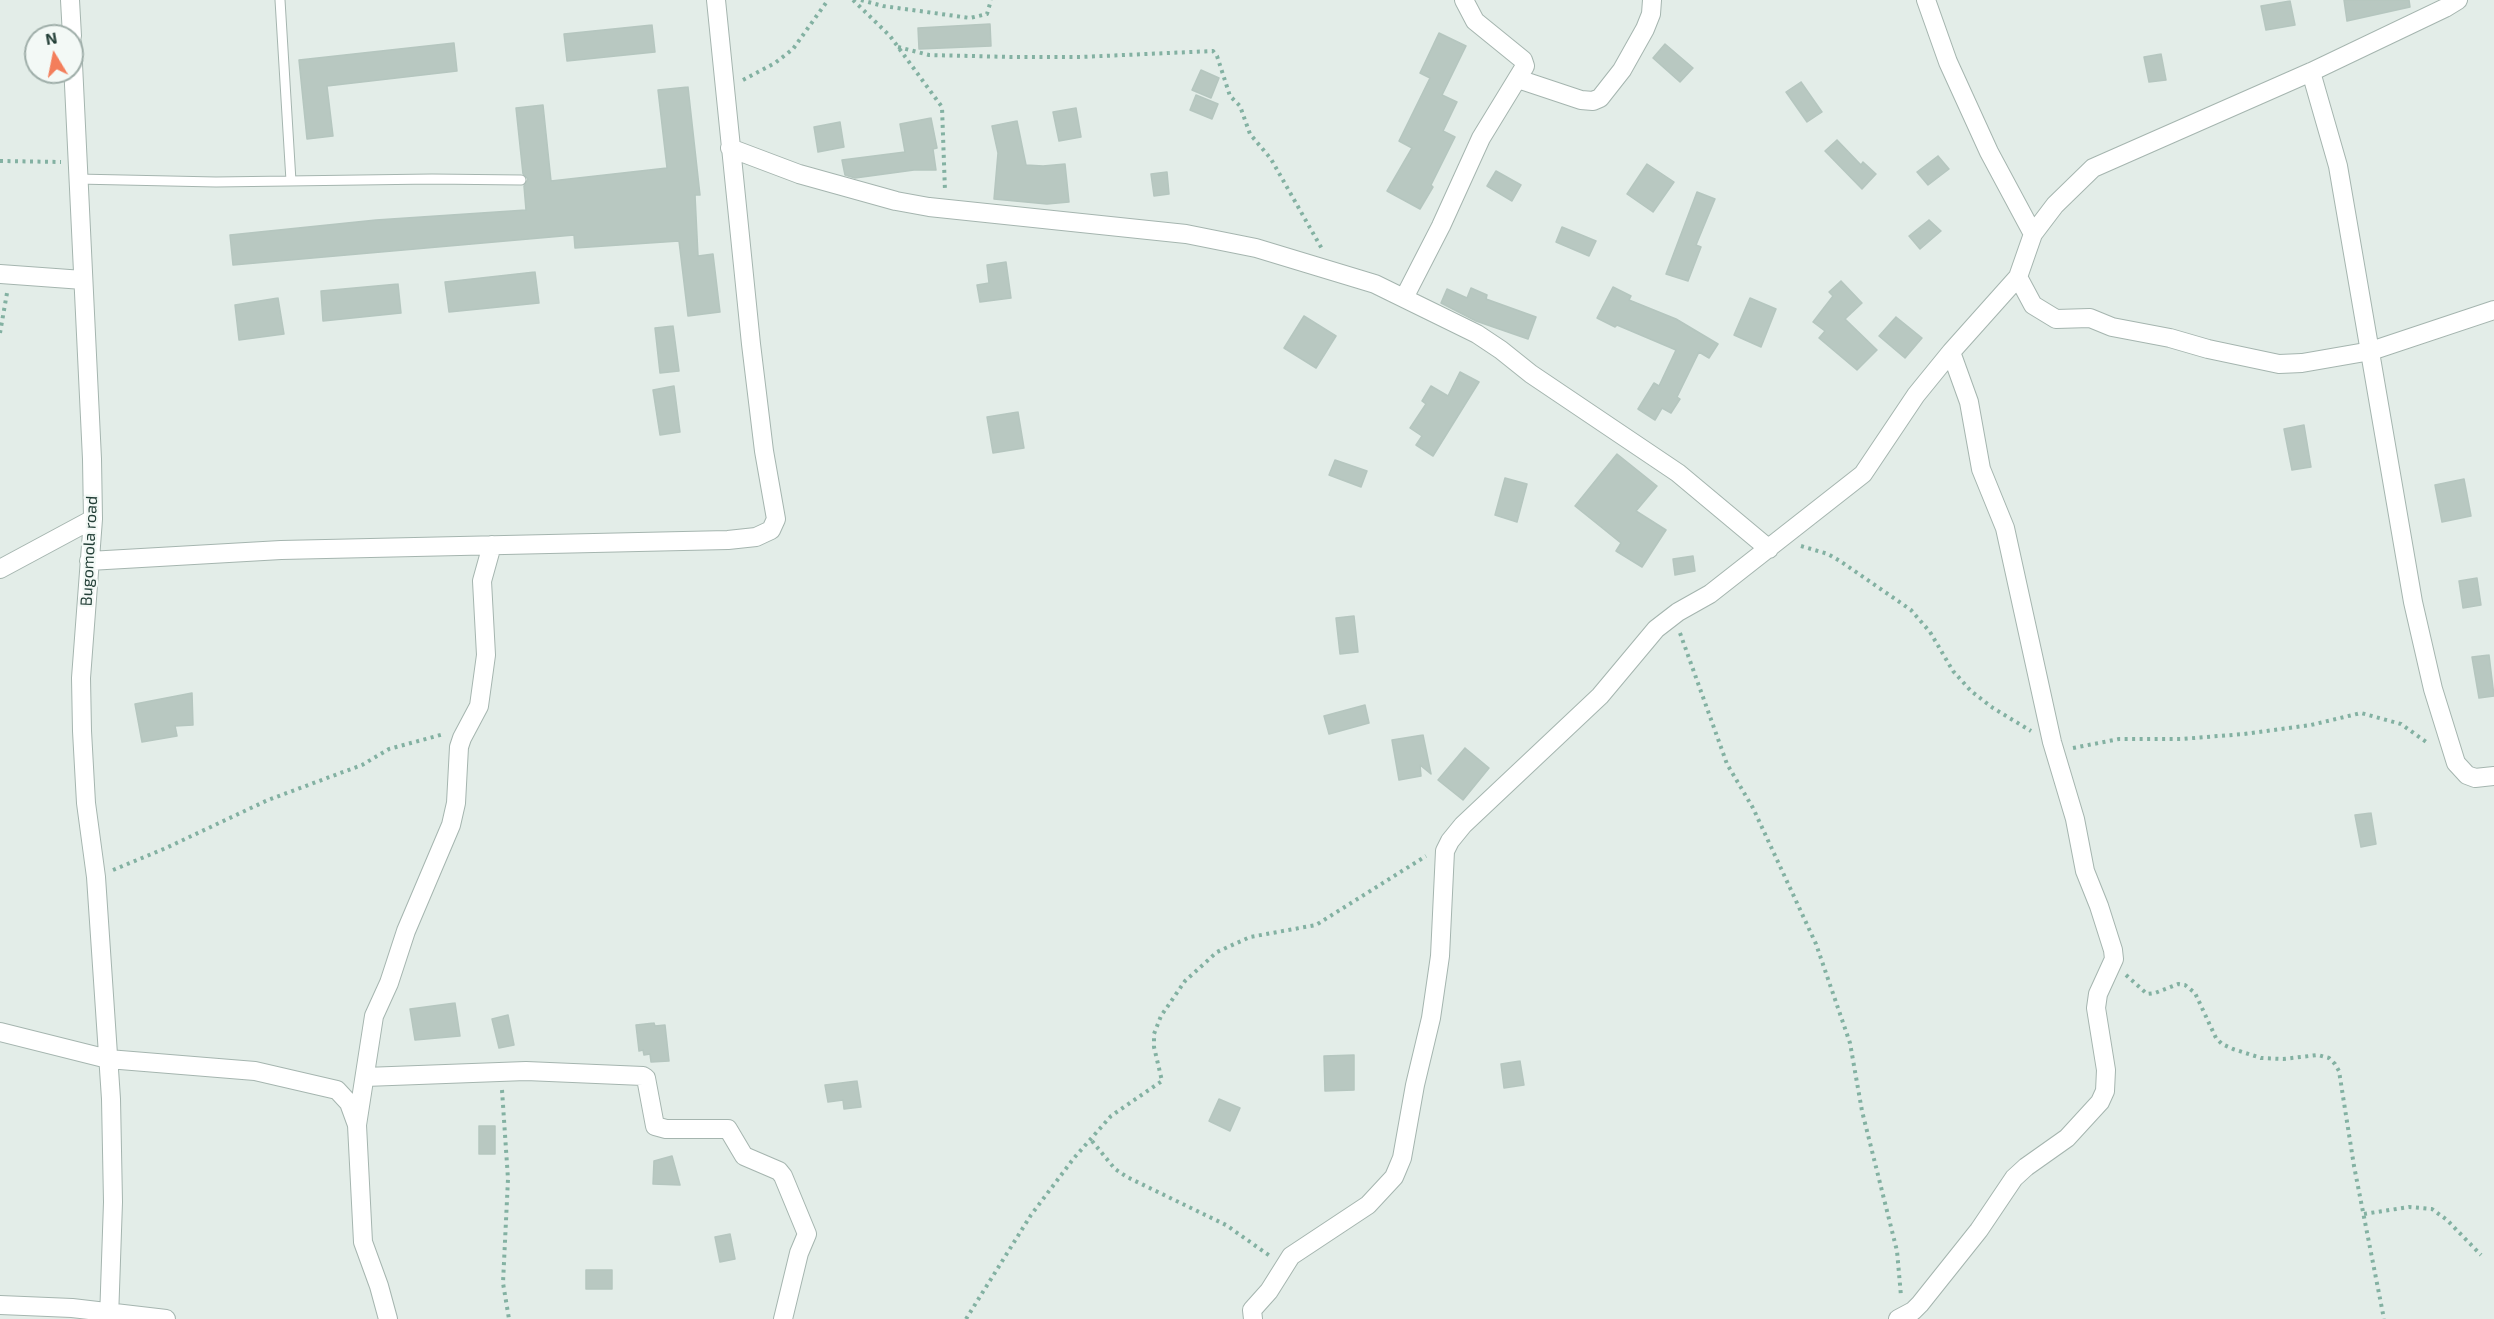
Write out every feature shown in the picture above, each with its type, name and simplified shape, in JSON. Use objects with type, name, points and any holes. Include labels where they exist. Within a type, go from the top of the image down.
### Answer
[{"type":"street","points":[[70,0],[71,24]]},
{"type":"street","points":[[89,561],[281,550],[728,540],[756,537],[771,530],[776,519],[764,451],[716,0]]},
{"type":"street","points":[[1404,298],[1441,226],[1481,138],[1526,66],[1523,60],[1475,21],[1464,0]]},
{"type":"street","points":[[1518,79],[1581,100],[1593,101],[1600,98],[1622,70],[1645,29],[1651,14],[1652,0]]},
{"type":"street","points":[[1926,0],[1953,72],[1989,152],[2034,234]]},
{"type":"street","points":[[1252,1319],[1252,1310],[1269,1292],[1291,1256],[1368,1205],[1398,1170],[1431,1018],[1440,956],[1444,860],[1450,841],[1476,811],[1600,696],[1656,630],[1710,594],[1774,545],[1870,466],[1895,425],[1951,352],[2018,277],[2034,234],[2055,205],[2093,168],[2310,72],[2458,0]]},
{"type":"street","points":[[2310,72],[2338,166],[2414,602],[2433,689],[2456,763],[2467,775],[2475,778],[2494,776]]},
{"type":"street","name":"Bugomola road","points":[[74,84],[93,519],[81,678],[81,731],[86,802],[96,877],[108,1059],[113,1202],[109,1316]]},
{"type":"street","points":[[730,148],[798,174],[896,201],[945,209],[1186,234],[1233,242],[1376,284],[1477,334],[1678,473],[1774,545]]},
{"type":"street","points":[[5,274],[82,280]]},
{"type":"street","points":[[2018,277],[2032,305],[2056,319],[2090,318],[2112,327],[2170,338],[2208,349],[2279,364],[2302,363],[2371,351],[2494,310]]},
{"type":"street","points":[[1899,1310],[1913,1311],[1920,1304],[1979,1230],[2014,1178],[2067,1138],[2100,1102],[2105,1091],[2106,1070],[2096,1008],[2098,994],[2113,963],[2113,950],[2085,872],[2075,819],[2052,742],[2005,528],[1981,469],[1969,402],[1951,352]]},
{"type":"street","points":[[0,569],[93,519]]},
{"type":"street","points":[[388,1319],[363,1242],[357,1125],[374,1016],[389,983],[406,931],[451,825],[456,804],[459,747],[480,700],[486,649],[482,581],[492,545]]},
{"type":"street","points":[[0,1032],[108,1059],[255,1071],[329,1086],[337,1090],[349,1103],[357,1125]]},
{"type":"street","points":[[364,1077],[500,1072],[643,1076],[646,1078],[652,1120],[656,1127],[728,1129],[744,1156],[781,1173],[807,1234],[799,1253],[783,1319]]},
{"type":"street","points":[[0,1305],[72,1308],[109,1316],[165,1319]]},
{"type":"lane","points":[[280,0],[291,181]]},
{"type":"lane","points":[[77,170],[216,182],[520,180]]},
{"type":"path","points":[[724,88],[776,63],[793,49],[828,0]]},
{"type":"path","points":[[853,0],[863,7],[898,47],[942,107],[945,209]]},
{"type":"path","points":[[861,0],[883,6],[970,18],[987,14],[991,0]]},
{"type":"path","points":[[898,47],[930,55],[1012,57],[1080,57],[1213,51],[1217,56],[1230,96],[1240,106],[1250,134],[1271,159],[1334,270]]},
{"type":"path","points":[[0,161],[77,170]]},
{"type":"path","points":[[0,333],[5,274]]},
{"type":"path","points":[[1774,545],[1828,554],[1911,610],[1930,632],[1953,671],[1971,691],[2013,720],[2064,748],[2119,739],[2215,737],[2312,725],[2361,713],[2401,724],[2430,745]]},
{"type":"path","points":[[1674,616],[1727,764],[1753,808],[1816,944],[1850,1043],[1862,1111],[1897,1251],[1902,1294],[1899,1310]]},
{"type":"path","points":[[96,877],[166,848],[268,800],[362,765],[389,749],[468,728]]},
{"type":"path","points":[[966,1319],[1031,1215],[1074,1158],[1092,1141],[1111,1116],[1162,1081],[1154,1047],[1154,1034],[1161,1016],[1185,981],[1217,952],[1250,937],[1316,925],[1450,841]]},
{"type":"path","points":[[2113,963],[2147,994],[2178,984],[2189,987],[2195,993],[2216,1038],[2222,1044],[2260,1058],[2283,1059],[2318,1055],[2329,1058],[2335,1064],[2384,1319]]},
{"type":"path","points":[[500,1072],[507,1179],[503,1283],[509,1319]]},
{"type":"path","points":[[1092,1141],[1115,1169],[1127,1177],[1226,1225],[1284,1266]]},
{"type":"path","points":[[2364,1214],[2409,1207],[2432,1209],[2447,1220],[2481,1255]]},
{"type":"building","points":[[2344,0],[2409,0],[2410,7],[2347,21]]},
{"type":"building","points":[[2290,1],[2295,25],[2266,30],[2261,6]]},
{"type":"building","points":[[990,24],[991,46],[919,49],[918,28]]},
{"type":"building","points":[[652,25],[655,52],[567,61],[564,34]]},
{"type":"building","points":[[1439,33],[1466,46],[1442,95],[1457,102],[1443,131],[1455,137],[1431,185],[1433,187],[1420,209],[1387,191],[1412,148],[1399,141],[1430,78],[1420,73]]},
{"type":"building","points":[[454,43],[457,71],[327,86],[333,136],[307,139],[299,60]]},
{"type":"building","points":[[1665,44],[1693,68],[1680,82],[1653,58]]},
{"type":"building","points":[[2161,54],[2166,80],[2149,82],[2144,57]]},
{"type":"building","points":[[1201,70],[1219,78],[1211,98],[1192,90]]},
{"type":"building","points":[[1801,82],[1822,112],[1807,122],[1786,92]]},
{"type":"building","points":[[688,87],[700,195],[695,195],[698,256],[713,254],[720,312],[688,316],[679,241],[575,248],[574,235],[233,265],[230,235],[376,220],[526,210],[524,186],[528,179],[523,174],[516,108],[543,105],[551,181],[667,168],[658,90]]},
{"type":"building","points":[[1196,95],[1218,104],[1212,119],[1190,110]]},
{"type":"building","points":[[1076,108],[1081,137],[1059,141],[1053,112]]},
{"type":"building","points":[[931,118],[937,148],[933,149],[936,170],[914,170],[855,178],[845,175],[842,160],[905,152],[900,124]]},
{"type":"building","points":[[1017,121],[1026,165],[1065,164],[1069,202],[1047,204],[994,199],[998,153],[992,126]]},
{"type":"building","points":[[840,122],[844,147],[818,152],[814,127]]},
{"type":"building","points":[[1837,140],[1861,165],[1863,162],[1876,174],[1862,189],[1825,151]]},
{"type":"building","points":[[1938,156],[1949,169],[1928,185],[1917,172]]},
{"type":"building","points":[[1647,164],[1674,182],[1653,212],[1627,194]]},
{"type":"building","points":[[1496,171],[1521,185],[1512,201],[1487,186]]},
{"type":"building","points":[[1167,172],[1169,194],[1154,196],[1151,174]]},
{"type":"building","points":[[1697,192],[1715,199],[1696,245],[1701,247],[1688,281],[1666,274]]},
{"type":"building","points":[[1929,220],[1941,231],[1920,249],[1909,236]]},
{"type":"building","points":[[1562,227],[1596,241],[1589,256],[1556,242]]},
{"type":"building","points":[[1006,262],[1011,298],[980,302],[977,285],[989,283],[987,265]]},
{"type":"building","points":[[535,272],[539,303],[449,312],[445,282]]},
{"type":"building","points":[[1841,281],[1862,303],[1845,319],[1877,350],[1857,370],[1819,338],[1825,331],[1813,322],[1833,296],[1829,292]]},
{"type":"building","points":[[398,284],[401,313],[323,321],[321,291]]},
{"type":"building","points":[[1613,287],[1631,296],[1629,300],[1676,319],[1718,344],[1709,358],[1699,352],[1677,397],[1680,399],[1671,413],[1662,408],[1655,420],[1638,409],[1654,383],[1659,386],[1676,350],[1597,318]]},
{"type":"building","points":[[1471,288],[1487,295],[1486,299],[1536,317],[1528,339],[1476,321],[1441,303],[1447,289],[1467,298]]},
{"type":"building","points":[[278,298],[284,334],[239,340],[235,305]]},
{"type":"building","points":[[1750,298],[1776,309],[1761,347],[1734,335]]},
{"type":"building","points":[[1304,316],[1336,336],[1316,368],[1284,348]]},
{"type":"building","points":[[1896,317],[1922,338],[1905,358],[1879,336]]},
{"type":"building","points":[[673,326],[679,371],[660,373],[655,328]]},
{"type":"building","points":[[1460,372],[1479,382],[1433,456],[1416,445],[1422,436],[1410,428],[1426,404],[1422,401],[1431,386],[1448,396]]},
{"type":"building","points":[[674,386],[680,432],[660,435],[653,390]]},
{"type":"building","points":[[1018,412],[1024,448],[993,453],[987,417]]},
{"type":"building","points":[[2304,425],[2311,467],[2292,470],[2284,429]]},
{"type":"building","points":[[1617,454],[1657,486],[1636,511],[1666,530],[1642,567],[1616,551],[1621,543],[1575,506]]},
{"type":"building","points":[[1335,460],[1367,471],[1361,487],[1329,475]]},
{"type":"building","points":[[1505,478],[1527,484],[1517,522],[1495,515]]},
{"type":"building","points":[[2464,479],[2471,516],[2442,522],[2435,485]]},
{"type":"building","points":[[1693,556],[1695,571],[1675,575],[1673,559]]},
{"type":"building","points":[[2477,578],[2481,605],[2463,608],[2459,581]]},
{"type":"building","points":[[1354,616],[1358,652],[1340,654],[1336,618]]},
{"type":"building","points":[[2489,655],[2494,696],[2479,698],[2472,657]]},
{"type":"building","points":[[192,693],[193,725],[175,726],[177,736],[142,742],[135,704]]},
{"type":"building","points":[[1365,705],[1369,723],[1329,734],[1324,716]]},
{"type":"building","points":[[1423,735],[1431,774],[1420,765],[1421,776],[1399,780],[1392,740]]},
{"type":"building","points":[[1465,748],[1489,768],[1463,800],[1438,780]]},
{"type":"building","points":[[2371,813],[2376,844],[2361,847],[2355,815]]},
{"type":"building","points":[[455,1003],[460,1036],[415,1040],[410,1009]]},
{"type":"building","points":[[508,1015],[514,1045],[499,1048],[492,1019]]},
{"type":"building","points":[[654,1023],[655,1026],[665,1025],[669,1061],[651,1062],[650,1054],[644,1055],[643,1050],[639,1051],[636,1025]]},
{"type":"building","points":[[1354,1055],[1354,1090],[1325,1091],[1324,1056]]},
{"type":"building","points":[[1520,1061],[1524,1085],[1504,1088],[1501,1064]]},
{"type":"building","points":[[857,1081],[861,1107],[844,1109],[843,1100],[828,1102],[825,1085]]},
{"type":"building","points":[[1219,1099],[1240,1108],[1230,1131],[1209,1121]]},
{"type":"building","points":[[479,1126],[495,1126],[495,1154],[479,1154]]},
{"type":"building","points":[[672,1156],[680,1185],[653,1184],[654,1161]]},
{"type":"building","points":[[730,1234],[735,1259],[720,1262],[715,1237]]},
{"type":"building","points":[[586,1270],[612,1270],[612,1289],[586,1289]]}]
